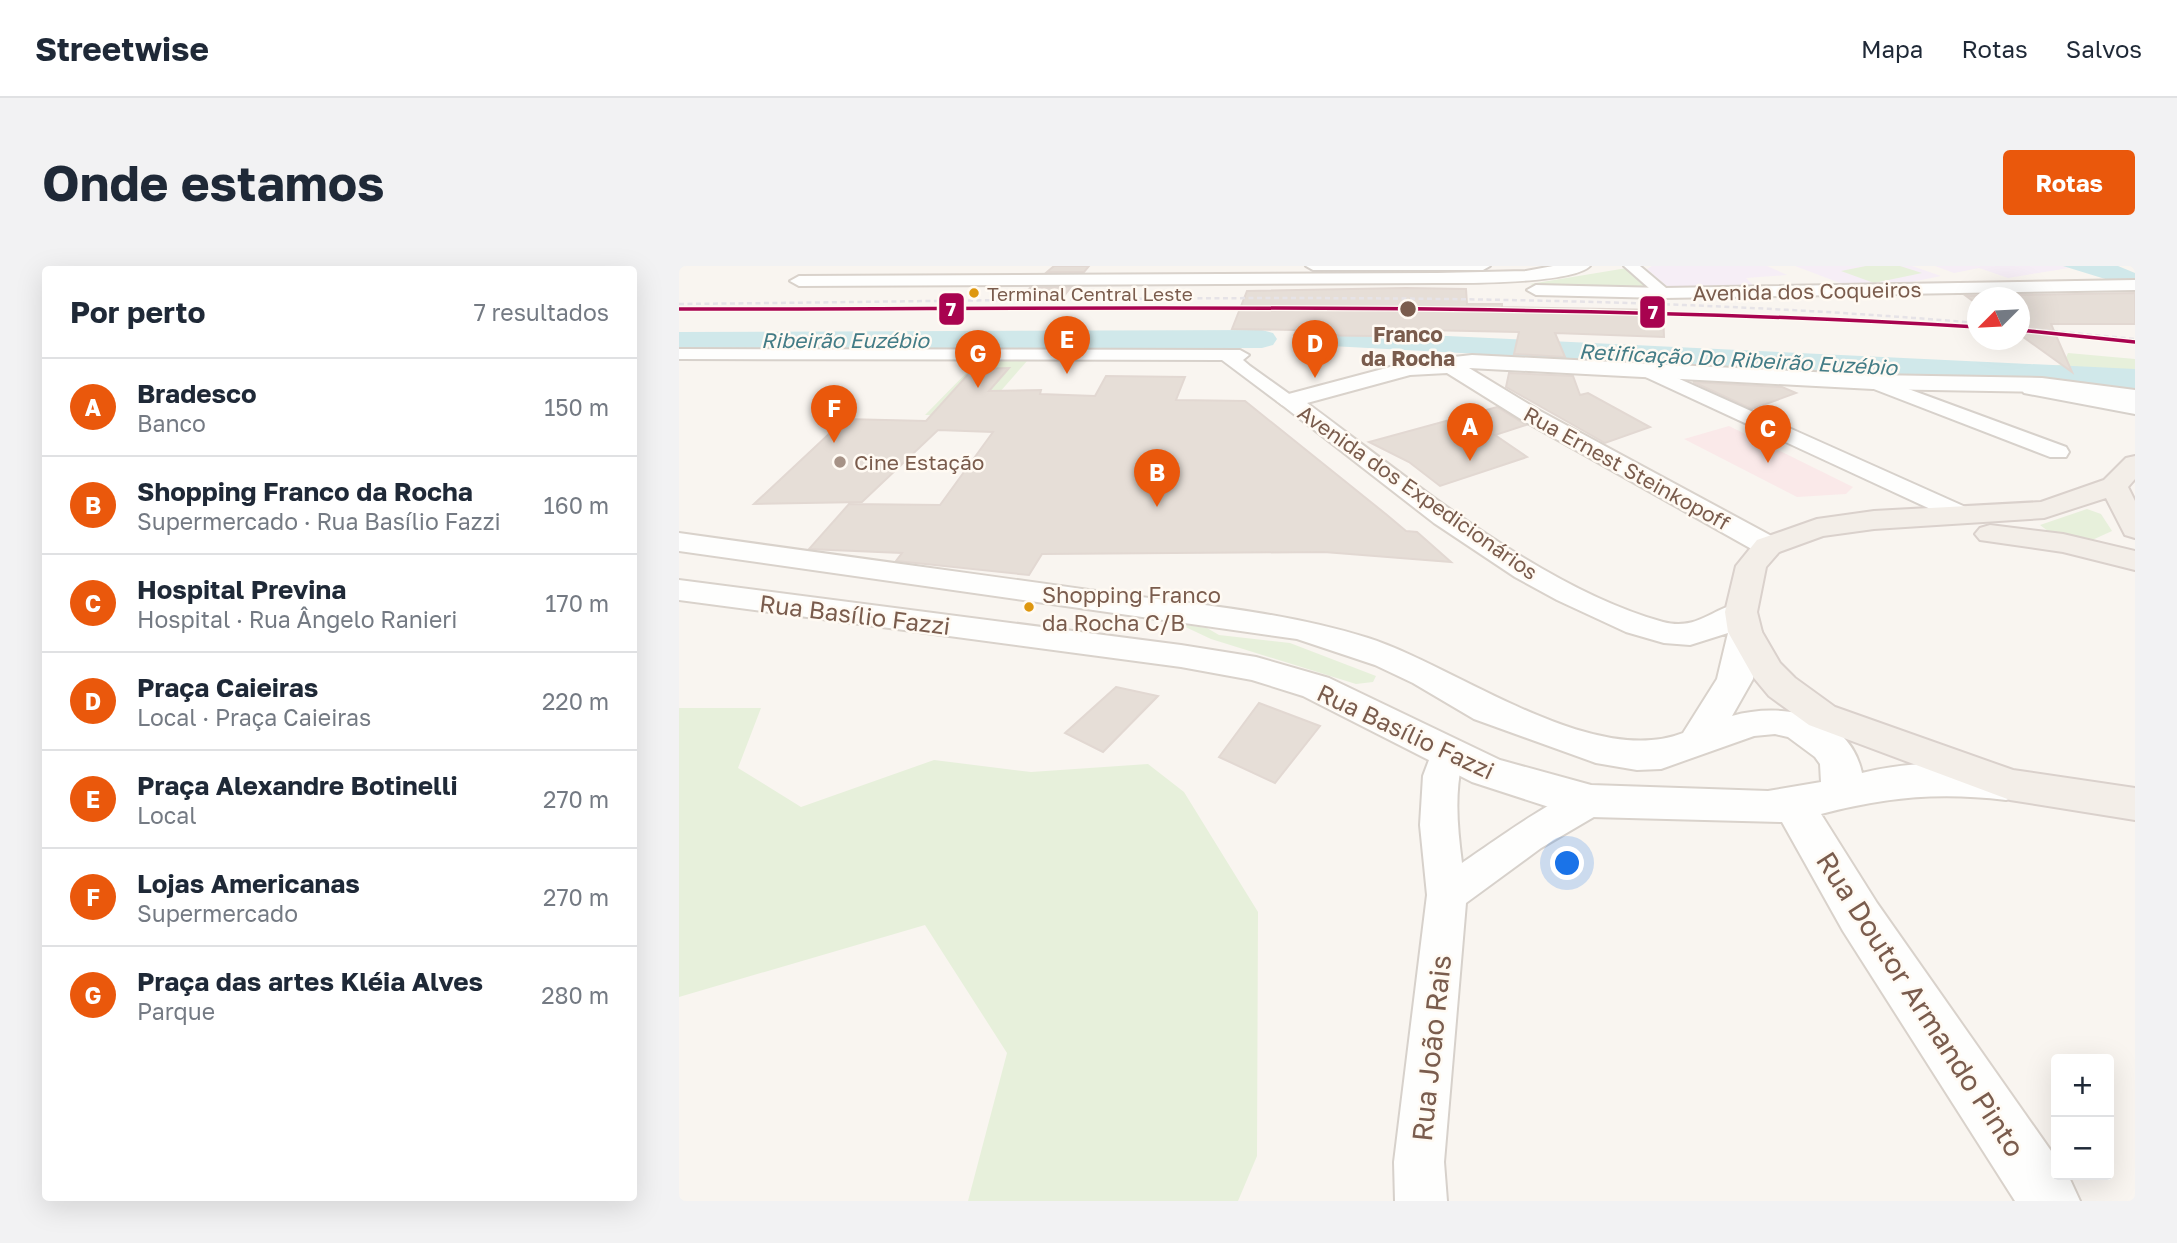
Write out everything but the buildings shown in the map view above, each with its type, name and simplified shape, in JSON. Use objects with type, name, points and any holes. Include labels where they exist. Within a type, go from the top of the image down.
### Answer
[{"type":"main road","name":"Avenida dos Coqueiros","points":[[820,266],[799,281],[1145,273],[1437,278],[1664,293],[2135,285]]},
{"type":"main road","points":[[1520,283],[1582,266]]},
{"type":"main road","points":[[2128,266],[2135,269]]},
{"type":"main road","points":[[1792,271],[1842,291]]},
{"type":"main road","points":[[1289,401],[1409,369],[1451,366],[1472,361],[1873,382],[2076,387],[2135,397]]},
{"type":"main road","name":"Rua Ernest Steinkopoff","points":[[1451,366],[1532,416],[1768,545]]},
{"type":"main road","name":"Avenida dos Expedicionários","points":[[1289,401],[1509,562],[1581,601],[1637,625],[1671,634],[1699,633],[1743,622]]},
{"type":"main road","points":[[1699,740],[1735,679],[1751,566],[1768,545],[1785,537],[1844,524],[2044,510],[2122,478],[2135,530]]},
{"type":"main road","points":[[1844,524],[2034,536],[2135,561]]},
{"type":"main road","name":"Rua Basílio Fazzi","points":[[679,542],[1068,598],[1267,623],[1361,647],[1432,678],[1485,709],[1602,751],[1626,755],[1665,754],[1750,724],[1778,722],[1802,726],[1837,757],[1843,777],[1817,799]]},
{"type":"main road","name":"Rua Basílio Fazzi","points":[[679,590],[1071,644],[1181,656],[1256,669],[1316,687],[1486,771],[1591,801],[1817,799],[1931,779],[2010,785]]},
{"type":"main road","points":[[1743,622],[1767,670],[1782,687],[1822,716],[2010,785],[2135,804]]},
{"type":"main road","points":[[1390,722],[1414,713],[1426,703],[1430,696],[1432,678]]},
{"type":"main road","points":[[1447,753],[1461,726],[1485,709]]},
{"type":"main road","name":"Rua Doutor Armando Pinto","points":[[1817,799],[1860,917],[2050,1201]]},
{"type":"street","points":[[1313,266],[1483,266]]},
{"type":"street","points":[[1631,266],[1664,293]]},
{"type":"street","points":[[679,354],[1233,355],[1243,370],[1289,401]]},
{"type":"street","points":[[1646,370],[1961,514]]},
{"type":"street","points":[[1873,382],[2058,452]]},
{"type":"street","points":[[1998,384],[2135,408]]},
{"type":"street","name":"Rua João Rais","points":[[1420,1201],[1419,1162],[1447,895],[1439,812],[1440,776],[1447,753]]},
{"type":"street","points":[[1447,895],[1528,837],[1591,801]]},
{"type":"shaded area","points":[[1652,266],[1767,266],[1787,275],[1746,278],[1757,289],[1669,288],[1647,269]]},
{"type":"shaded area","points":[[1795,266],[1912,266],[1941,276],[1892,286],[1880,282],[1848,286]]},
{"type":"shaded area","points":[[1935,266],[2069,268],[2008,278],[1979,268],[1954,273]]},
{"type":"shaded area","points":[[1729,426],[1853,487],[1846,494],[1797,497],[1684,439]]},
{"type":"green space","points":[[1866,266],[1900,266],[1922,273],[1874,283],[1841,271]]},
{"type":"green space","points":[[1627,268],[1650,288],[1545,288],[1530,284]]},
{"type":"green space","points":[[2068,353],[2135,359],[2135,371],[2053,366],[2063,364]]},
{"type":"green space","points":[[979,360],[1027,361],[979,416],[925,415]]},
{"type":"green space","points":[[2087,509],[2101,514],[2112,531],[2090,541],[2048,531],[2040,525]]},
{"type":"green space","points":[[1179,624],[1207,628],[1219,635],[1290,643],[1376,676],[1373,682],[1356,684],[1211,639]]},
{"type":"green space","points":[[679,708],[761,708],[738,768],[801,807],[934,760],[1031,772],[1148,764],[1184,792],[1258,912],[1257,1156],[1238,1201],[968,1201],[1007,1053],[925,925],[679,997]]},
{"type":"water","points":[[2063,266],[2118,266],[2135,273],[2135,278],[2115,282]]},
{"type":"waterway","name":"Ribeirão Euzébio","points":[[679,341],[1262,339]]},
{"type":"waterway","name":"Retificação Do Ribeirão Euzébio","points":[[1342,340],[2135,379]]},
{"type":"railway","points":[[679,304],[1166,298],[1491,300],[1815,311],[1967,322]]},
{"type":"railway","points":[[2030,329],[2135,339]]},
{"type":"rail line","name":"7","points":[[679,309],[1515,309],[1780,315],[1967,326]]},
{"type":"rail line","name":"7","points":[[2030,331],[2135,342]]},
{"type":"place","name":"Terminal Central Leste","points":[[974,293]]},
{"type":"place","name":"Franco da Rocha","points":[[1408,309]]},
{"type":"place","name":"Praça Alexandre Botinelli","points":[[1067,374]]},
{"type":"place","name":"Praça Caieiras","points":[[1315,378]]},
{"type":"place","name":"Praça das artes Kléia Alves","points":[[978,388]]},
{"type":"place","name":"Lojas Americanas","points":[[834,443]]},
{"type":"place","name":"Bradesco","points":[[1470,461]]},
{"type":"place","name":"Cine Estação","points":[[840,462]]},
{"type":"place","name":"Hospital Previna","points":[[1768,463]]},
{"type":"place","name":"Shopping Franco da Rocha","points":[[1157,507]]},
{"type":"place","name":"Shopping Franco da Rocha C/B","points":[[1029,607]]}]
